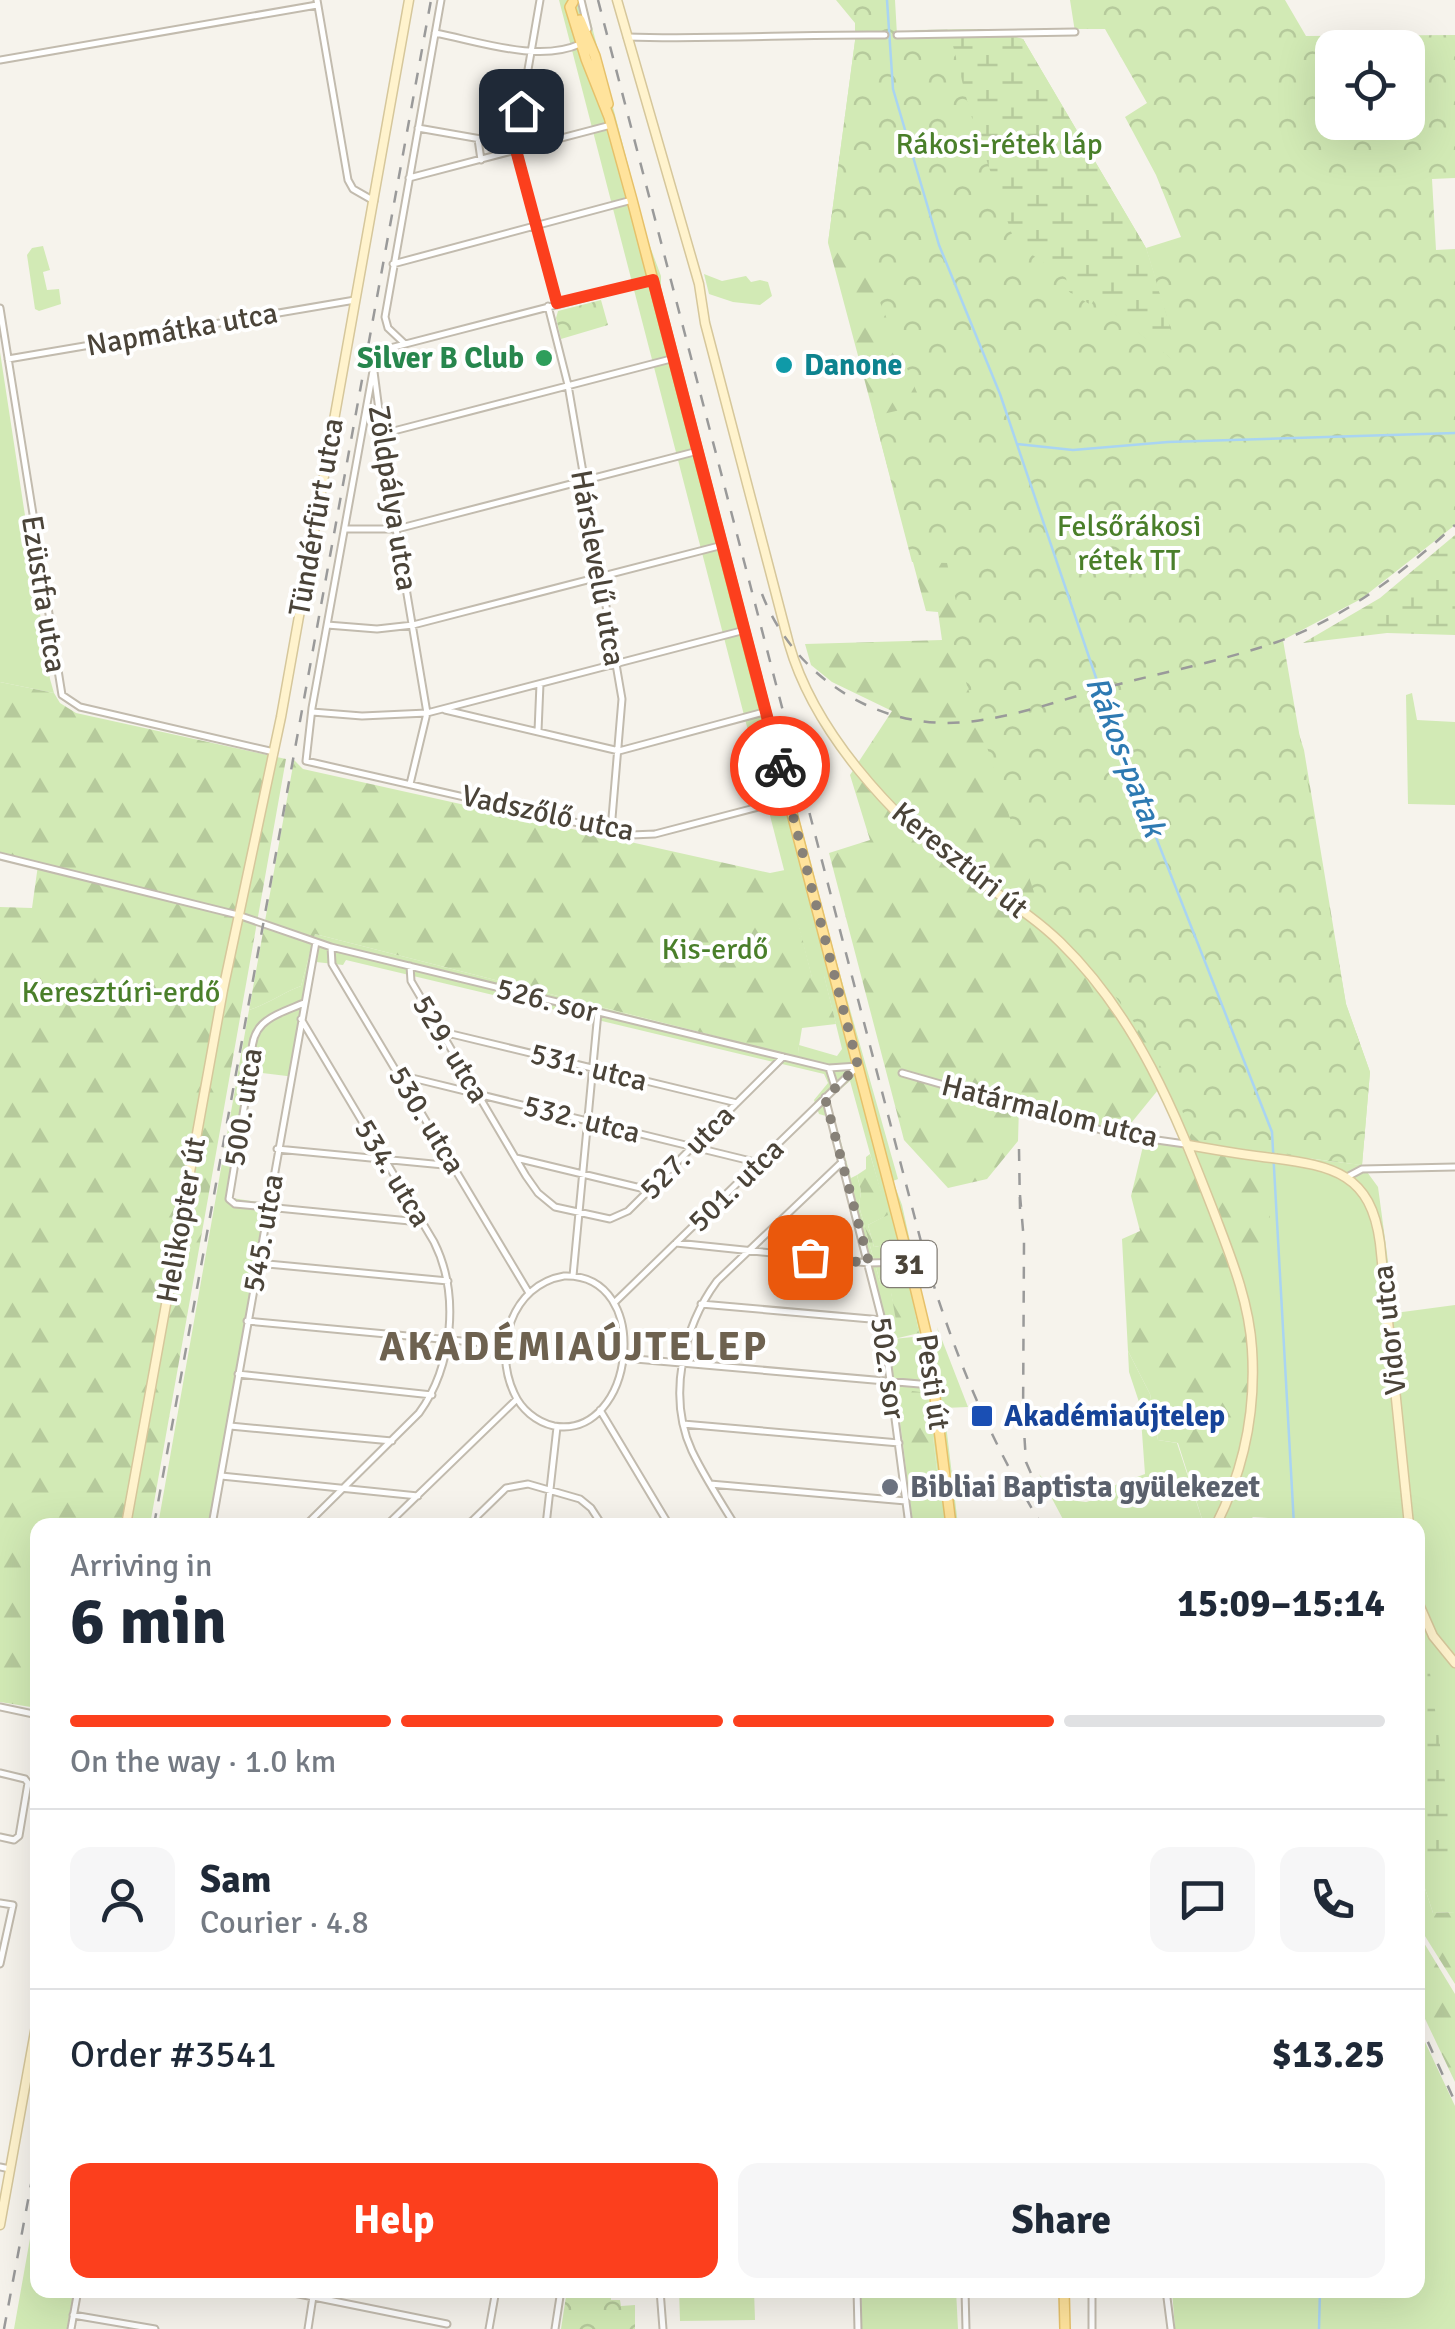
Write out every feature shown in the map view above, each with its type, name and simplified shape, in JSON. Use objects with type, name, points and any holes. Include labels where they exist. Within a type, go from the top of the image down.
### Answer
[{"type":"main road","name":"31","points":[[575,1],[674,358],[858,1066]]},
{"type":"main road","name":"31","points":[[585,36],[607,96],[610,121]]},
{"type":"main road","name":"Pesti út","points":[[858,1066],[928,1341],[950,1518]]},
{"type":"main road","points":[[1064,2298],[1066,2329]]},
{"type":"street","name":"Tündérfürt utca","points":[[238,915],[274,752],[410,0]]},
{"type":"street","points":[[441,0],[386,322],[405,344],[653,280]]},
{"type":"street","points":[[540,0],[515,148],[557,303]]},
{"type":"street","name":"Keresztúri út","points":[[617,0],[699,284],[705,323],[789,644],[808,690],[844,750],[888,804],[946,857],[1042,925],[1101,986],[1140,1042],[1188,1144],[1238,1276],[1252,1344],[1251,1418],[1236,1481],[1219,1518]]},
{"type":"street","points":[[0,60],[317,3],[349,183],[374,200]]},
{"type":"street","points":[[896,35],[1075,32]]},
{"type":"street","points":[[435,33],[530,50],[564,50],[585,36]]},
{"type":"street","points":[[627,36],[885,36]]},
{"type":"street","points":[[409,178],[610,121]]},
{"type":"street","points":[[418,128],[515,148]]},
{"type":"street","points":[[478,139],[481,160]]},
{"type":"street","points":[[394,264],[632,200]]},
{"type":"street","name":"Napmátka utca","points":[[8,359],[356,300]]},
{"type":"street","name":"Hárslevelű utca","points":[[548,306],[568,385],[623,716],[611,832]]},
{"type":"street","name":"Ezüstfa utca","points":[[0,308],[58,686],[66,700],[80,707],[274,752]]},
{"type":"street","name":"Zöldpálya utca","points":[[405,344],[379,354],[373,371],[428,713],[410,784]]},
{"type":"street","points":[[381,434],[674,358]]},
{"type":"street","points":[[373,371],[312,712],[362,716],[428,713],[744,630]]},
{"type":"street","points":[[345,529],[397,530],[698,452]]},
{"type":"street","points":[[327,625],[377,629],[413,624],[723,545]]},
{"type":"street","points":[[538,732],[540,684]]},
{"type":"street","points":[[442,709],[619,751],[766,712]]},
{"type":"street","name":"Vadszőlő utca","points":[[312,712],[306,760],[631,836],[656,834],[788,798]]},
{"type":"street","name":"526. sor","points":[[0,856],[238,915],[331,947],[829,1068],[858,1066]]},
{"type":"street","name":"Helikopter út","points":[[127,1518],[238,915]]},
{"type":"street","name":"545. utca","points":[[213,1518],[316,942]]},
{"type":"street","name":"530. utca","points":[[331,947],[332,964],[529,1292]]},
{"type":"street","name":"529. utca","points":[[410,966],[410,980],[538,1193],[555,1207],[578,1213]]},
{"type":"street","name":"500. utca","points":[[267,1207],[235,1204],[228,1196],[252,1060],[252,1038],[267,1019],[304,1003]]},
{"type":"street","points":[[573,1276],[598,1012]]},
{"type":"street","name":"534. utca","points":[[301,1019],[444,1262],[448,1281],[446,1339],[442,1369],[432,1395]]},
{"type":"street","name":"531. utca","points":[[440,1031],[737,1103]]},
{"type":"street","name":"527. utca","points":[[578,1213],[610,1219],[628,1211],[783,1057]]},
{"type":"street","name":"501. utca","points":[[614,1303],[858,1066]]},
{"type":"street","points":[[829,1068],[836,1087]]},
{"type":"street","name":"Határmalom utca","points":[[902,1073],[1114,1134],[1316,1165],[1347,1178]]},
{"type":"street","name":"532. utca","points":[[404,1082],[412,1078],[759,1162]]},
{"type":"street","name":"502. sor","points":[[825,1098],[882,1320],[908,1518]]},
{"type":"street","points":[[1195,1163],[1194,1153],[1201,1147]]},
{"type":"street","points":[[278,1149],[454,1166]]},
{"type":"street","points":[[515,1158],[649,1190]]},
{"type":"street","points":[[731,1518],[691,1448],[683,1424],[683,1364],[690,1329],[700,1304],[717,1281],[842,1162]]},
{"type":"street","points":[[1347,1178],[1362,1168],[1455,1167]]},
{"type":"street","name":"Vidor utca","points":[[1347,1178],[1369,1201],[1378,1228],[1409,1518]]},
{"type":"street","points":[[267,1207],[422,1222]]},
{"type":"street","points":[[676,1243],[869,1263],[909,1262]]},
{"type":"street","points":[[258,1263],[448,1281]]},
{"type":"street","points":[[573,1276],[596,1284],[614,1303],[624,1338],[624,1358],[614,1391],[600,1410],[579,1423],[558,1426],[535,1418],[517,1399],[506,1368],[505,1345],[514,1314],[529,1292],[545,1281],[573,1276]]},
{"type":"street","points":[[700,1304],[882,1320]]},
{"type":"street","points":[[248,1321],[505,1345]]},
{"type":"street","points":[[624,1358],[934,1385]]},
{"type":"street","points":[[238,1374],[432,1395]]},
{"type":"street","points":[[313,1518],[392,1441],[432,1395]]},
{"type":"street","points":[[394,1518],[517,1399]]},
{"type":"street","points":[[600,1410],[665,1518]]},
{"type":"street","points":[[683,1424],[899,1443]]},
{"type":"street","points":[[230,1426],[392,1441]]},
{"type":"street","points":[[547,1518],[558,1426]]},
{"type":"street","points":[[221,1476],[418,1496]]},
{"type":"street","points":[[475,1518],[506,1488],[528,1484],[584,1501],[597,1518]]},
{"type":"street","points":[[710,1484],[906,1501]]},
{"type":"street","points":[[1425,1619],[1432,1636],[1455,1663]]},
{"type":"street","points":[[0,1707],[30,1713]]},
{"type":"street","points":[[0,1773],[24,1778],[28,1783],[19,1836],[14,1840],[0,1836]]},
{"type":"street","points":[[0,1903],[12,1905],[0,1964]]},
{"type":"street","points":[[0,2225],[5,2168],[30,2052]]},
{"type":"street","points":[[71,2329],[77,2298]]},
{"type":"street","points":[[308,2329],[313,2298]]},
{"type":"street","points":[[335,2298],[447,2324]]},
{"type":"street","points":[[489,2329],[495,2298]]},
{"type":"street","points":[[555,2329],[561,2298]]},
{"type":"street","points":[[660,2298],[662,2329]]},
{"type":"street","points":[[857,2298],[858,2329]]},
{"type":"street","points":[[966,2298],[966,2329]]},
{"type":"street","points":[[1092,2298],[1092,2329]]},
{"type":"street","points":[[1167,2298],[1170,2329]]},
{"type":"street","points":[[74,2315],[154,2329]]},
{"type":"green space","points":[[559,0],[585,0],[648,241],[661,276],[661,289],[838,967],[898,1179],[893,1181],[902,1205],[931,1336],[940,1339],[937,1327],[968,1407],[944,1408],[957,1518],[938,1518],[938,1479],[928,1394],[899,1413],[912,1518],[904,1518],[881,1325],[826,1116],[819,1114],[814,1100],[828,1083],[824,1074],[346,960],[343,965],[316,962],[295,1077],[254,1072],[232,1198],[271,1204],[217,1518],[159,1518],[249,1010],[301,986],[315,934],[804,1059],[798,1052],[799,1045],[837,1056],[842,1049],[824,976],[812,978]],"holes":[[[850,1081],[887,1215],[868,1225],[874,1247],[895,1243],[911,1291],[919,1333],[913,1337],[893,1339],[887,1319],[897,1321],[891,1292],[880,1282],[859,1206],[857,1175],[851,1178],[829,1099]]]},
{"type":"green space","name":"Felsőrákosi rétek TT","points":[[836,0],[895,0],[897,35],[950,34],[970,112],[1015,243],[1066,278],[1069,292],[1091,305],[1095,298],[1182,367],[1146,248],[1181,237],[1156,175],[1125,117],[1147,103],[1105,29],[1075,32],[1070,0],[1285,0],[1306,36],[1315,36],[1315,140],[1425,140],[1425,35],[1455,35],[1455,178],[1432,179],[1436,250],[1455,249],[1455,525],[1361,599],[1283,640],[1346,1004],[1370,1072],[1362,1165],[1200,1142],[1188,1130],[1178,1096],[1136,1025],[1107,985],[1042,917],[952,639],[962,626],[947,563],[912,562],[874,416],[922,405],[855,241],[828,243],[855,23]]},
{"type":"green space","name":"Felsőrákosi rétek TT","points":[[985,29],[1023,39],[1146,248],[1304,750],[1346,1004],[1370,1072],[1362,1165],[1265,1153],[1273,1258],[1240,1282],[1248,1406],[1236,1465],[1213,1518],[1202,1518],[1178,1443],[1158,1440],[1150,1394],[1128,1351],[1122,1239],[1140,1231],[1131,1196],[1144,1142],[1184,1144],[1158,1090],[1119,1138],[1019,1106],[1018,1141],[987,1179],[948,1188],[904,1140],[829,853],[870,840],[850,775],[892,711],[832,682],[811,665],[805,644],[942,640],[938,612],[926,611],[828,243],[855,41],[868,32]]},
{"type":"green space","name":"Rákosi-rétek láp","points":[[985,29],[1023,39],[1146,248],[1183,368],[1095,299],[1091,306],[1069,292],[1015,243],[902,51],[915,30]]},
{"type":"green space","points":[[43,246],[50,270],[43,272],[47,290],[59,289],[61,304],[39,311],[35,309],[27,255],[32,248]]},
{"type":"green space","points":[[704,274],[722,281],[746,276],[751,282],[768,282],[772,296],[760,305],[733,302],[709,294]]},
{"type":"green space","points":[[601,300],[608,325],[561,339],[558,311]]},
{"type":"green space","points":[[0,352],[50,679],[54,693],[0,682]]},
{"type":"green space","points":[[1455,535],[1455,635],[1387,633],[1303,643],[1380,598]]},
{"type":"green space","name":"Keresztúri-erdő","points":[[0,682],[54,693],[60,703],[76,713],[286,759],[151,1518],[30,1518],[30,1707],[0,1702],[0,907],[32,908],[38,865],[0,855]]},
{"type":"green space","points":[[1412,693],[1417,720],[1455,722],[1455,805],[1408,804],[1406,695]]},
{"type":"green space","name":"Kis-erdő","points":[[294,760],[303,769],[770,873],[785,870],[812,977],[824,975],[836,1024],[802,1028],[798,1052],[806,1055],[805,1059],[315,934],[301,986],[249,1010]]},
{"type":"green space","points":[[1264,1153],[1362,1165],[1378,1187],[1395,1313],[1455,1305],[1455,1912],[1433,1913],[1425,1888],[1425,1518],[1214,1518],[1232,1487],[1240,1282]]},
{"type":"green space","points":[[870,1154],[888,1215],[868,1225],[874,1247],[895,1243],[911,1291],[919,1333],[894,1339],[887,1318],[896,1320],[891,1293],[880,1282],[859,1206],[857,1175],[866,1169],[866,1157]]},
{"type":"green space","points":[[1128,1351],[1150,1394],[1158,1440],[1177,1443],[1202,1518],[1062,1518],[1039,1474],[1060,1499],[1086,1502],[1145,1474],[1140,1405],[1129,1372]]},
{"type":"green space","points":[[896,1389],[928,1393],[938,1479],[938,1518],[912,1518]]},
{"type":"green space","points":[[1425,1666],[1429,1666],[1455,1854],[1425,1858]]},
{"type":"green space","points":[[1425,1888],[1433,1913],[1455,1912],[1455,1984],[1425,1936]]},
{"type":"green space","points":[[1425,1945],[1455,1994],[1455,2082],[1425,2019]]},
{"type":"green space","points":[[1425,2042],[1455,2106],[1455,2329],[1175,2329],[1173,2298],[1425,2298]]},
{"type":"green space","points":[[30,2239],[30,2298],[74,2298],[68,2329],[14,2329]]},
{"type":"green space","points":[[566,2298],[611,2298],[620,2300],[621,2306],[635,2305],[635,2329],[561,2329]]},
{"type":"green space","points":[[679,2298],[754,2298],[755,2320],[680,2321]]},
{"type":"green space","points":[[861,2298],[956,2298],[958,2329],[862,2329]]},
{"type":"waterway","name":"Rákos-patak","points":[[887,0],[893,89],[939,245],[1000,394],[1113,728],[1272,1132],[1294,1518]]},
{"type":"waterway","points":[[1017,444],[1073,450],[1168,442],[1455,433]]},
{"type":"waterway","name":"Rákos-patak","points":[[1319,2329],[1320,2298]]},
{"type":"railway","points":[[155,1518],[431,0]]},
{"type":"railway","points":[[598,0],[925,1257],[974,1395],[1038,1518]]},
{"type":"railway","points":[[762,594],[776,624],[795,650],[843,692],[902,717],[967,722],[1214,661],[1302,632],[1372,592],[1455,525]]},
{"type":"railway","points":[[1019,1149],[1020,1209]]},
{"type":"railway","points":[[1020,1195],[1024,1242],[1023,1425]]},
{"type":"railway","points":[[1023,1414],[1026,1462],[1045,1505]]},
{"type":"railway","points":[[1425,2036],[1455,2102]]},
{"type":"railway","points":[[4,2329],[30,2190]]},
{"type":"way so far","points":[[780,766],[858,1066],[825,1098],[869,1263],[810,1257]]},
{"type":"place","name":"Silver B Club","points":[[544,358]]},
{"type":"place","name":"Danone","points":[[784,365]]},
{"type":"place","name":"Akadémiaújtelep","points":[[982,1416]]},
{"type":"place","name":"Bibliai Baptista gyülekezet","points":[[890,1487]]},
{"type":"district","name":"AKADÉMIAÚJTELEP","points":[[574,1346]]},
{"type":"route","points":[[521,111],[515,145],[557,303],[653,280],[780,766]]}]
